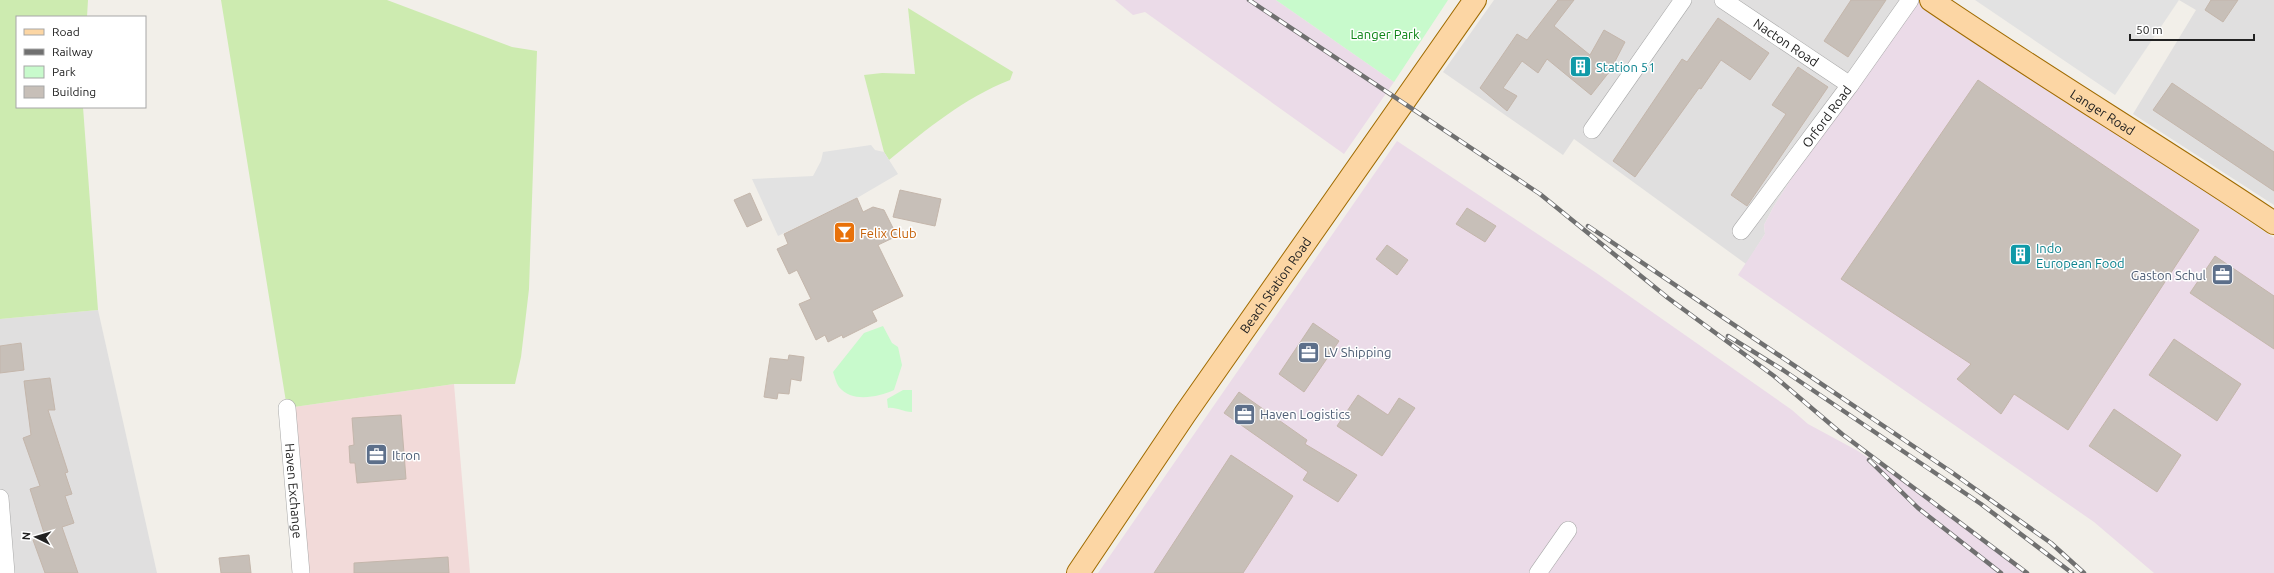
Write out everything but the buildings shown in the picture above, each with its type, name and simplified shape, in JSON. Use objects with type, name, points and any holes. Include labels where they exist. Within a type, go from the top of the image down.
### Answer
[{"type":"main road","name":"Beach Station Road","points":[[1078,573],[1185,414],[1475,0]]},
{"type":"main road","name":"Langer Road","points":[[1931,0],[2083,100],[2117,119],[2168,152],[2274,223]]},
{"type":"street","points":[[1592,130],[1683,0]]},
{"type":"street","name":"Nacton Road","points":[[1723,0],[1850,85]]},
{"type":"street","name":"Orford Road","points":[[1741,231],[1850,85],[1910,0]]},
{"type":"street","name":"Haven Exchange","points":[[287,408],[301,573]]},
{"type":"street","points":[[0,498],[6,573]]},
{"type":"street","points":[[1538,573],[1568,530]]},
{"type":"shaded area","points":[[1115,0],[1276,0],[1394,82],[1344,154],[1145,12],[1133,15]]},
{"type":"shaded area","points":[[1494,0],[1910,0],[1850,85],[1774,206],[1764,225],[1765,234],[1746,264],[1574,139],[1563,155],[1443,72]]},
{"type":"shaded area","points":[[1910,0],[1931,0],[2093,116],[2274,238],[2274,573],[2154,573],[2094,522],[1738,275],[1765,234],[1764,225],[1774,206],[1850,85]]},
{"type":"shaded area","points":[[1975,0],[2179,0],[2115,95]]},
{"type":"shaded area","points":[[2179,0],[2274,0],[2274,205],[2133,114],[2196,10]]},
{"type":"shaded area","points":[[1397,141],[1595,272],[1792,410],[1808,424],[1858,451],[1921,494],[2027,573],[1098,573]]},
{"type":"shaded area","points":[[871,145],[875,150],[884,152],[898,174],[857,198],[778,236],[752,179],[813,176],[821,161],[823,152]]},
{"type":"shaded area","points":[[98,310],[157,573],[0,573],[0,319]]},
{"type":"shaded area","points":[[454,384],[470,573],[301,573],[287,408]]},
{"type":"green space","points":[[0,0],[88,0],[87,16],[16,16],[16,108],[83,108],[98,310],[0,319]]},
{"type":"green space","points":[[221,0],[387,0],[512,47],[537,51],[529,289],[521,357],[515,384],[454,384],[287,408]]},
{"type":"green space","name":"Langer Park","points":[[1276,0],[1448,0],[1394,82]]},
{"type":"green space","points":[[908,8],[1013,72],[1010,80],[993,87],[946,115],[889,160],[884,152],[864,75],[882,73],[915,74]]},
{"type":"green space","points":[[883,326],[892,343],[898,347],[902,365],[894,390],[880,395],[865,397],[858,397],[844,392],[836,382],[833,372],[864,333]]},
{"type":"green space","points":[[903,390],[912,390],[912,412],[888,408],[887,399]]},
{"type":"railway","points":[[1249,0],[1540,194],[1668,298],[1774,376],[1842,434],[2027,573]]},
{"type":"railway","points":[[1588,226],[1950,471],[2051,543],[2084,573]]},
{"type":"railway","points":[[1728,336],[1783,370],[1981,504],[2072,573]]},
{"type":"railway","points":[[1869,460],[1918,508],[2001,573]]},
{"type":"place","name":"Station 51","points":[[1580,67]]},
{"type":"place","name":"Felix Club","points":[[845,233]]},
{"type":"place","name":"Indo European Food","points":[[2020,255]]},
{"type":"place","name":"Gaston Schul","points":[[2222,275]]},
{"type":"place","name":"LV Shipping","points":[[1308,352]]},
{"type":"place","name":"Haven Logistics","points":[[1244,414]]},
{"type":"place","name":"Itron","points":[[377,455]]}]
